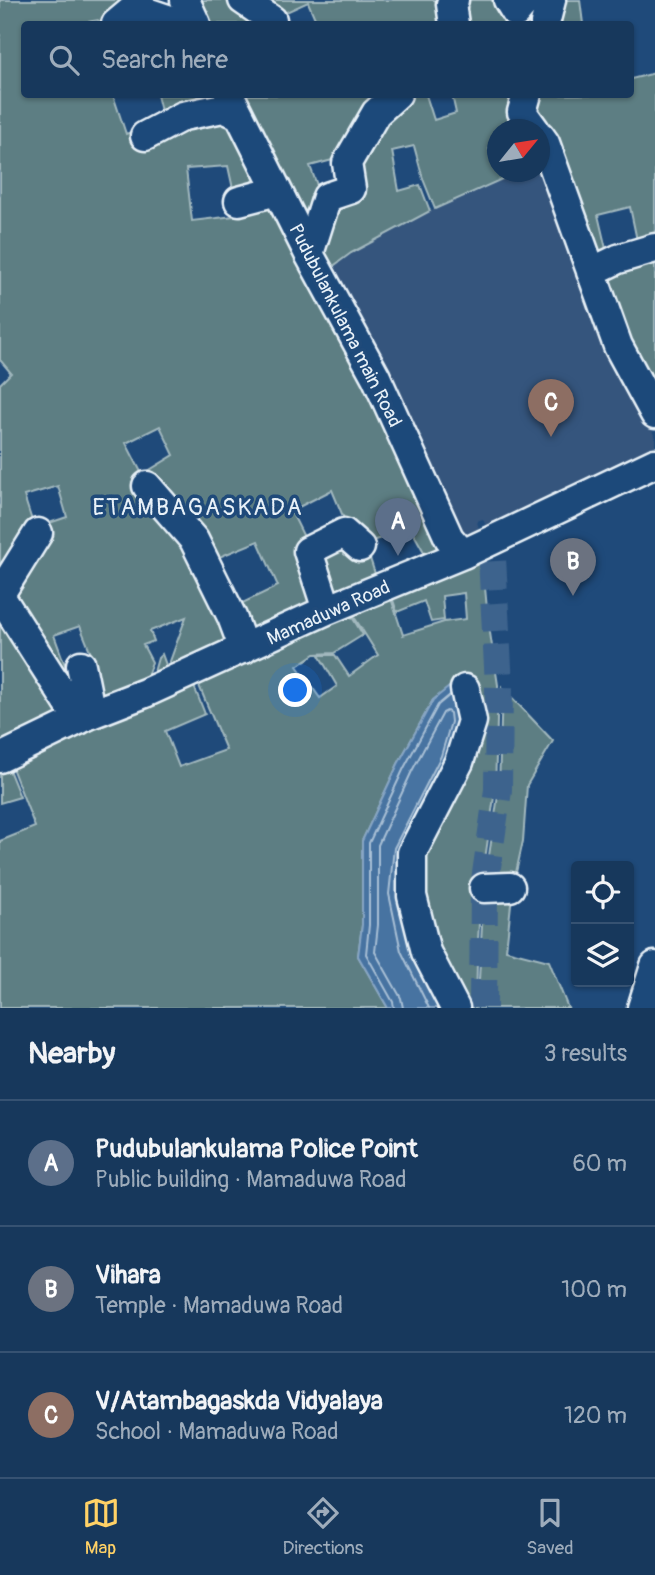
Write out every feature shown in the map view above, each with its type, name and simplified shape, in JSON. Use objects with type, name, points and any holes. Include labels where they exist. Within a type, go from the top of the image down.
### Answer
[{"type":"street","points":[[185,0],[196,21]]},
{"type":"street","points":[[243,0],[272,20]]},
{"type":"street","points":[[454,0],[451,4],[454,21]]},
{"type":"street","points":[[508,0],[516,13],[527,0]]},
{"type":"street","points":[[546,21],[551,0]]},
{"type":"street","points":[[129,11],[170,21]]},
{"type":"street","points":[[309,254],[327,197],[351,189],[347,163],[376,113],[393,98]]},
{"type":"street","points":[[526,98],[522,112],[527,119]]},
{"type":"street","points":[[145,136],[183,116],[234,105]]},
{"type":"street","name":"Pudubulankulama main Road","points":[[234,105],[309,254],[376,377],[449,538],[463,554]]},
{"type":"street","points":[[550,157],[618,346],[655,414]]},
{"type":"street","points":[[239,201],[277,191]]},
{"type":"street","points":[[591,272],[618,259],[655,248]]},
{"type":"street","name":"Mamaduwa Road","points":[[0,758],[85,717],[145,693],[327,610],[463,554],[489,530],[655,463]]},
{"type":"street","points":[[147,486],[194,540],[232,617],[244,649]]},
{"type":"street","points":[[38,533],[0,595],[85,717]]},
{"type":"street","points":[[327,610],[308,551],[344,533],[360,547]]},
{"type":"street","points":[[145,693],[154,663]]},
{"type":"street","points":[[81,665],[85,717]]},
{"type":"street","points":[[455,1008],[426,952],[412,896],[412,853],[459,762],[472,721],[465,689]]},
{"type":"street","points":[[642,1008],[655,966]]},
{"type":"shaded area","points":[[495,182],[548,182],[613,348],[655,437],[655,453],[490,536],[483,519],[477,521],[481,537],[455,549],[324,273],[351,253],[450,201]]},
{"type":"green space","points":[[0,0],[132,0],[112,21],[21,21],[21,98],[114,98],[126,134],[224,112],[271,188],[235,198],[228,166],[186,169],[192,221],[234,216],[237,205],[276,195],[449,553],[428,559],[411,529],[365,543],[378,583],[328,606],[312,553],[347,526],[332,490],[291,511],[307,543],[324,609],[244,642],[234,607],[278,586],[258,541],[207,562],[149,483],[148,471],[174,455],[160,426],[126,443],[141,472],[142,485],[191,541],[240,646],[150,686],[158,658],[162,654],[166,665],[169,664],[186,617],[150,631],[154,641],[143,645],[152,662],[142,690],[94,709],[92,656],[80,626],[54,635],[65,665],[77,661],[87,710],[5,596],[40,526],[67,517],[58,486],[24,496],[35,530],[0,585],[0,384],[11,373],[0,360]]},
{"type":"green space","points":[[189,0],[237,0],[272,21],[200,21]]},
{"type":"green space","points":[[251,0],[448,0],[449,21],[316,21],[308,2],[280,15]]},
{"type":"green space","points":[[457,0],[531,0],[542,21],[457,21]]},
{"type":"green space","points":[[558,0],[580,0],[583,21],[552,21]]},
{"type":"green space","points":[[655,73],[655,245],[639,250],[630,207],[598,215],[606,249],[633,245],[594,267],[550,147],[550,119],[540,119],[532,98],[634,98],[634,78]]},
{"type":"green space","points":[[158,98],[217,98],[163,119]]},
{"type":"green space","points":[[236,98],[387,98],[336,159],[310,166],[321,196],[310,244]]},
{"type":"green space","points":[[403,98],[427,98],[434,120],[456,113],[453,98],[522,98],[526,119],[487,119],[487,182],[496,182],[435,209],[414,146],[392,151],[399,191],[420,185],[430,211],[351,253],[324,273],[314,255],[350,162]]},
{"type":"green space","points":[[655,254],[655,417],[597,274]]},
{"type":"green space","points":[[481,544],[488,620],[498,685],[495,790],[481,887],[476,1008],[457,1008],[416,896],[433,700],[398,764],[362,841],[362,925],[358,956],[388,1008],[0,1008],[0,841],[35,827],[9,760],[191,679],[205,714],[165,731],[179,767],[226,750],[195,676],[344,604],[363,635],[334,653],[315,654],[297,666],[320,698],[337,686],[319,655],[335,655],[349,676],[378,655],[346,604],[387,586],[403,635],[444,622],[466,619],[464,593],[442,596],[444,620],[431,622],[424,601],[397,612],[389,588]]},
{"type":"green space","points":[[0,603],[74,719],[0,752]]},
{"type":"green space","points":[[502,687],[553,741],[527,785],[523,841],[513,886],[506,950],[549,961],[568,1008],[479,1008],[484,889],[499,789]]},
{"type":"green space","points":[[5,760],[20,797],[0,803],[0,763]]},
{"type":"water","points":[[459,679],[468,723],[409,853],[446,1008],[388,1008],[358,956],[362,925],[362,841],[398,764],[433,700]]},
{"type":"tunnel","points":[[483,1008],[484,888],[498,790],[499,685],[491,540]]},
{"type":"place","name":"V/Atambagaskda Vidyalaya","points":[[551,437]]},
{"type":"place","name":"Pudubulankulama Police Point","points":[[398,556]]},
{"type":"place","name":"Vihara","points":[[573,596]]},
{"type":"district","name":"ETAMBAGASKADA","points":[[198,507]]}]
